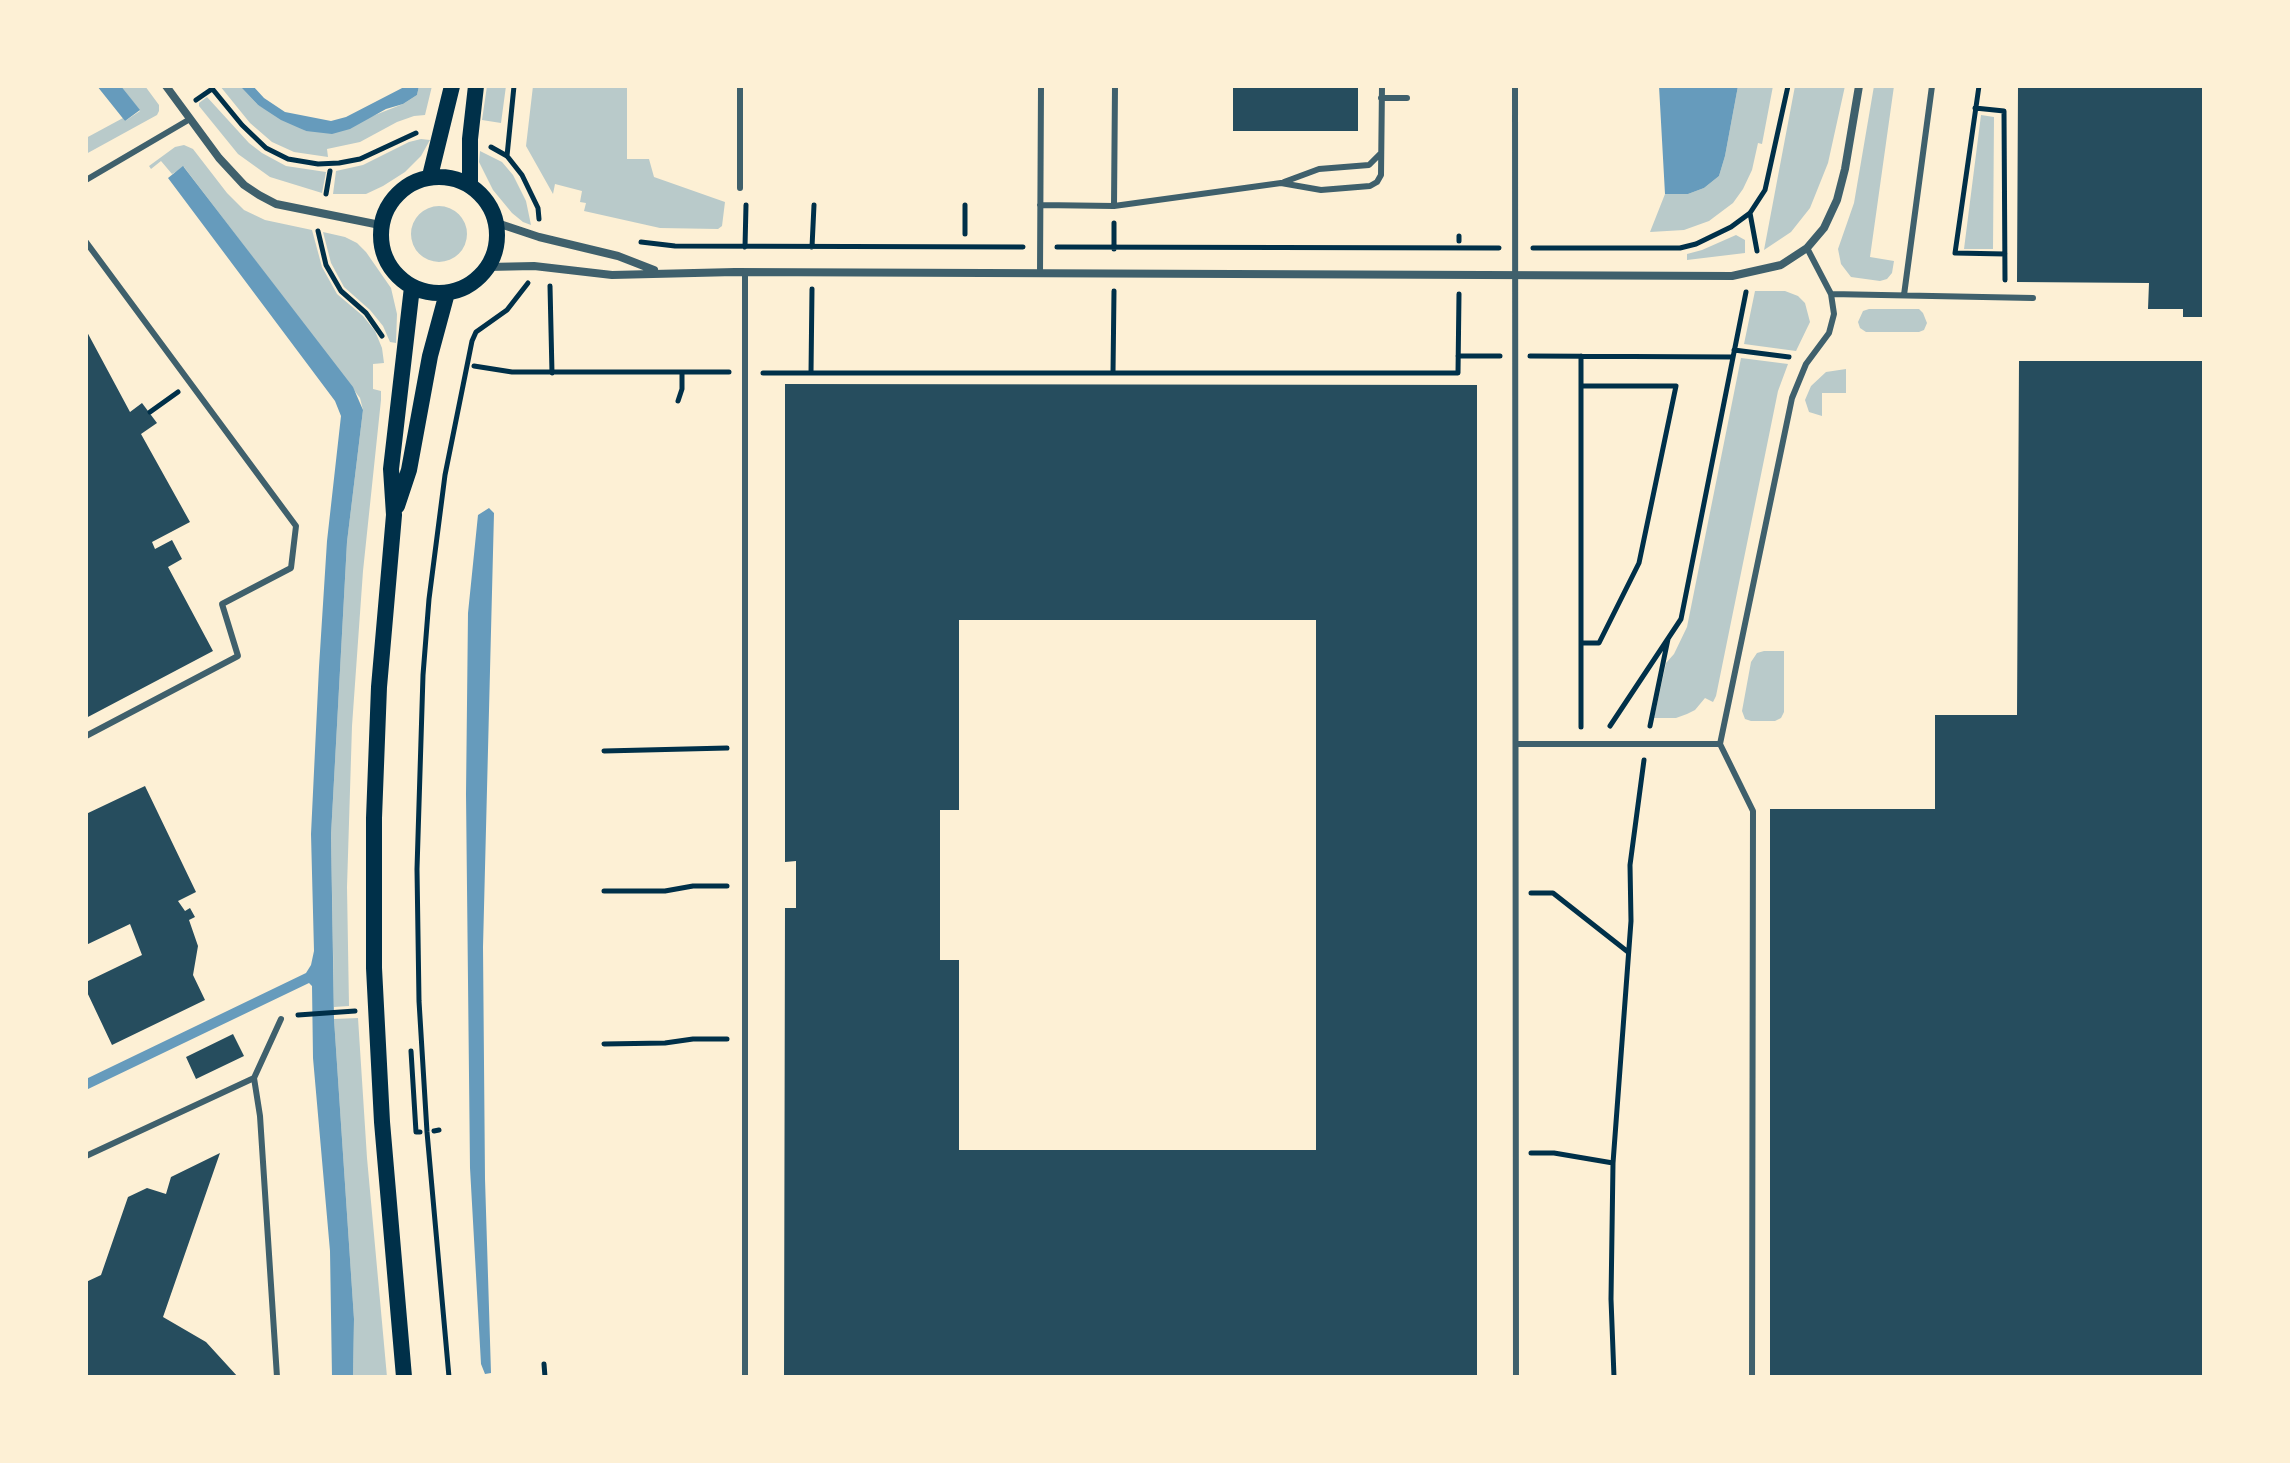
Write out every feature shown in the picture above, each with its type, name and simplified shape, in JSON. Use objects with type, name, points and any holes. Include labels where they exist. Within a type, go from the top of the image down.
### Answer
[{"type":"main road","points":[[430,176],[452,86]]},
{"type":"main road","points":[[470,185],[470,139],[476,86]]},
{"type":"main road","points":[[430,176],[451,176],[470,185],[488,201],[497,223],[497,246],[488,267],[471,284],[447,293],[429,293],[412,287],[392,272],[381,249],[380,225],[389,201],[407,185],[430,176]]},
{"type":"main road","points":[[404,1377],[382,1122],[374,968],[374,818],[379,687],[394,515],[391,469],[412,287]]},
{"type":"main road","points":[[394,515],[409,470],[430,356],[447,293]]},
{"type":"street","points":[[166,86],[227,167],[259,195],[276,204],[380,225]]},
{"type":"street","points":[[488,267],[534,266],[612,275],[745,272],[1713,276],[1751,273],[1781,265],[1807,248],[1824,228],[1837,200],[1859,86]]},
{"type":"street","points":[[497,223],[539,237],[618,256],[659,272]]},
{"type":"lane","points":[[740,86],[740,188]]},
{"type":"lane","points":[[1040,273],[1041,86]]},
{"type":"lane","points":[[1114,206],[1115,86]]},
{"type":"lane","points":[[1281,183],[1321,190],[1370,186],[1381,175],[1382,86]]},
{"type":"lane","points":[[1515,86],[1516,1377]]},
{"type":"lane","points":[[1904,295],[1932,86]]},
{"type":"lane","points":[[1381,98],[1407,98]]},
{"type":"lane","points":[[86,180],[190,119]]},
{"type":"lane","points":[[1040,205],[1114,206],[1281,183],[1319,169],[1369,165],[1381,153]]},
{"type":"lane","points":[[86,242],[296,526],[291,568],[222,604],[238,656],[86,736]]},
{"type":"lane","points":[[1752,1377],[1753,811],[1720,744],[1792,398],[1806,364],[1829,333],[1834,314],[1831,294],[1807,248]]},
{"type":"lane","points":[[745,272],[745,1377]]},
{"type":"lane","points":[[1831,294],[2033,298]]},
{"type":"lane","points":[[1517,744],[1720,744]]},
{"type":"lane","points":[[277,1377],[260,1116],[254,1078],[281,1019]]},
{"type":"lane","points":[[86,1156],[254,1078]]},
{"type":"path","points":[[210,86],[266,148],[288,159],[331,168],[326,194]]},
{"type":"path","points":[[514,86],[507,156],[529,186],[539,216],[539,237]]},
{"type":"path","points":[[632,239],[658,245],[745,246],[1680,248],[1714,237],[1750,213],[1765,190],[1771,171],[1788,86]]},
{"type":"path","points":[[1979,86],[1955,253],[2005,254]]},
{"type":"path","points":[[1975,108],[2004,111],[2005,297]]},
{"type":"path","points":[[745,246],[746,201]]},
{"type":"path","points":[[965,205],[965,234]]},
{"type":"path","points":[[1597,745],[1681,619],[1757,251],[1750,213]]},
{"type":"path","points":[[539,216],[551,219]]},
{"type":"path","points":[[449,1377],[427,1132],[417,950],[420,758],[428,614],[445,475],[472,341],[476,332],[496,319],[518,298],[529,282],[534,266]]},
{"type":"path","points":[[549,280],[553,310],[552,373]]},
{"type":"path","points":[[474,366],[512,372],[552,373],[1458,373],[1459,289]]},
{"type":"path","points":[[1458,356],[1734,354],[1792,358],[1806,364]]},
{"type":"path","points":[[1581,356],[1581,744]]},
{"type":"path","points":[[678,401],[682,372]]},
{"type":"path","points":[[150,412],[190,383]]},
{"type":"path","points":[[1581,386],[1676,386],[1639,563],[1599,643],[1581,643]]},
{"type":"path","points":[[1652,718],[1668,639]]},
{"type":"path","points":[[604,751],[745,748]]},
{"type":"path","points":[[1614,1377],[1611,1299],[1613,1163],[1629,953],[1630,865],[1641,782]]},
{"type":"path","points":[[604,891],[745,886]]},
{"type":"path","points":[[1516,893],[1553,893],[1629,953]]},
{"type":"path","points":[[297,1015],[344,1012]]},
{"type":"path","points":[[604,1044],[745,1039]]},
{"type":"path","points":[[411,1051],[416,1132],[420,1132]]},
{"type":"path","points":[[1516,1153],[1554,1153],[1613,1163]]},
{"type":"path","points":[[544,1364],[545,1377]]},
{"type":"shaded area","points":[[121,86],[145,86],[159,105],[157,115],[86,154],[86,138],[140,111]]},
{"type":"shaded area","points":[[220,86],[240,86],[258,105],[306,131],[370,117],[403,104],[417,95],[419,86],[432,86],[425,115],[397,122],[360,142],[327,149],[328,157],[294,152],[272,142],[250,123]]},
{"type":"shaded area","points":[[487,86],[506,86],[501,123],[482,120]]},
{"type":"shaded area","points":[[533,86],[627,86],[627,159],[649,159],[654,177],[725,202],[722,226],[718,229],[660,228],[584,211],[586,203],[580,202],[582,191],[555,184],[553,194],[526,146]]},
{"type":"shaded area","points":[[1738,86],[1773,86],[1762,144],[1758,143],[1752,170],[1743,189],[1733,203],[1709,221],[1684,230],[1650,232],[1665,194],[1688,194],[1704,188],[1719,176]]},
{"type":"shaded area","points":[[1795,86],[1845,86],[1828,163],[1810,208],[1791,232],[1764,250]]},
{"type":"shaded area","points":[[1874,86],[1894,86],[1870,257],[1894,261],[1892,273],[1880,281],[1851,277],[1841,264],[1838,249],[1854,203]]},
{"type":"shaded area","points":[[207,97],[262,153],[286,166],[326,172],[322,193],[270,177],[238,154],[199,106]]},
{"type":"shaded area","points":[[1981,115],[1994,117],[1993,249],[1964,249]]},
{"type":"shaded area","points":[[421,139],[430,140],[421,156],[405,172],[383,186],[366,194],[333,194],[336,171],[363,165]]},
{"type":"shaded area","points":[[184,145],[193,149],[244,210],[265,220],[312,230],[322,267],[337,294],[363,316],[375,331],[382,348],[384,363],[373,364],[373,389],[381,391],[381,400],[363,571],[352,726],[347,887],[349,1006],[334,1007],[331,835],[347,542],[363,410],[360,398],[184,167],[172,174],[161,161],[151,169],[149,166],[175,147]]},
{"type":"shaded area","points":[[480,151],[502,162],[513,175],[526,201],[531,225],[512,213],[493,190],[479,162]]},
{"type":"shaded area","points":[[439,206],[458,215],[467,234],[458,253],[439,262],[420,253],[411,234],[420,215]]},
{"type":"shaded area","points":[[323,232],[357,243],[391,288],[397,314],[396,343],[390,342],[383,326],[370,310],[344,287],[331,263]]},
{"type":"shaded area","points":[[1736,235],[1745,240],[1745,253],[1687,260],[1687,254]]},
{"type":"shaded area","points":[[1755,291],[1785,291],[1798,296],[1805,303],[1810,322],[1796,351],[1744,344]]},
{"type":"shaded area","points":[[1919,309],[1927,323],[1924,330],[1919,332],[1866,332],[1858,322],[1863,311]]},
{"type":"shaded area","points":[[1741,358],[1788,364],[1778,391],[1716,696],[1713,702],[1705,698],[1695,710],[1676,718],[1654,718],[1666,663],[1687,627]]},
{"type":"shaded area","points":[[1846,369],[1846,393],[1822,393],[1822,416],[1809,412],[1805,400],[1811,386],[1826,372]]},
{"type":"shaded area","points":[[1784,651],[1784,712],[1775,721],[1751,721],[1745,719],[1742,711],[1751,662],[1757,653]]},
{"type":"shaded area","points":[[358,1018],[387,1377],[353,1377],[354,1319],[334,1019]]},
{"type":"water","points":[[97,86],[121,86],[140,110],[125,121]]},
{"type":"water","points":[[240,86],[253,86],[285,112],[331,121],[346,117],[406,86],[419,86],[417,95],[403,104],[386,109],[350,129],[332,134],[306,131],[281,120],[258,105]]},
{"type":"water","points":[[1659,86],[1738,86],[1719,176],[1704,188],[1688,194],[1665,194]]},
{"type":"water","points":[[183,166],[353,387],[363,410],[347,542],[331,835],[334,1019],[354,1319],[353,1377],[332,1377],[330,1251],[313,1058],[312,986],[309,983],[86,1090],[86,1079],[306,973],[314,951],[311,834],[319,667],[327,541],[341,416],[335,401],[168,178]]},
{"type":"water","points":[[489,508],[494,513],[483,947],[491,1373],[485,1374],[481,1364],[470,1168],[466,794],[468,613],[478,515]]},
{"type":"building","points":[[1233,86],[1358,86],[1358,131],[1233,131]]},
{"type":"building","points":[[2018,86],[2204,86],[2204,317],[2183,317],[2183,309],[2148,309],[2149,283],[2017,282]]},
{"type":"building","points":[[86,330],[130,412],[142,403],[157,423],[141,434],[190,522],[152,542],[155,549],[172,540],[182,559],[168,567],[213,651],[86,718]]},
{"type":"building","points":[[2019,361],[2204,361],[2204,1377],[1770,1377],[1770,809],[1935,809],[1935,715],[2017,715]]},
{"type":"building","points":[[785,384],[1477,385],[1477,1377],[784,1377],[785,908],[796,908],[796,861],[785,862]],"holes":[[[959,620],[1316,620],[1316,1150],[959,1150],[959,960],[940,960],[940,810],[959,810]]]},
{"type":"building","points":[[145,786],[196,892],[178,901],[185,911],[190,908],[195,917],[189,920],[198,946],[193,975],[205,1000],[112,1045],[86,990],[86,982],[142,955],[130,924],[86,945],[86,814]]},
{"type":"building","points":[[233,1034],[244,1056],[196,1079],[186,1057]]},
{"type":"building","points":[[220,1153],[163,1317],[206,1342],[238,1377],[86,1377],[86,1282],[101,1275],[128,1197],[147,1188],[166,1194],[171,1177]]}]
